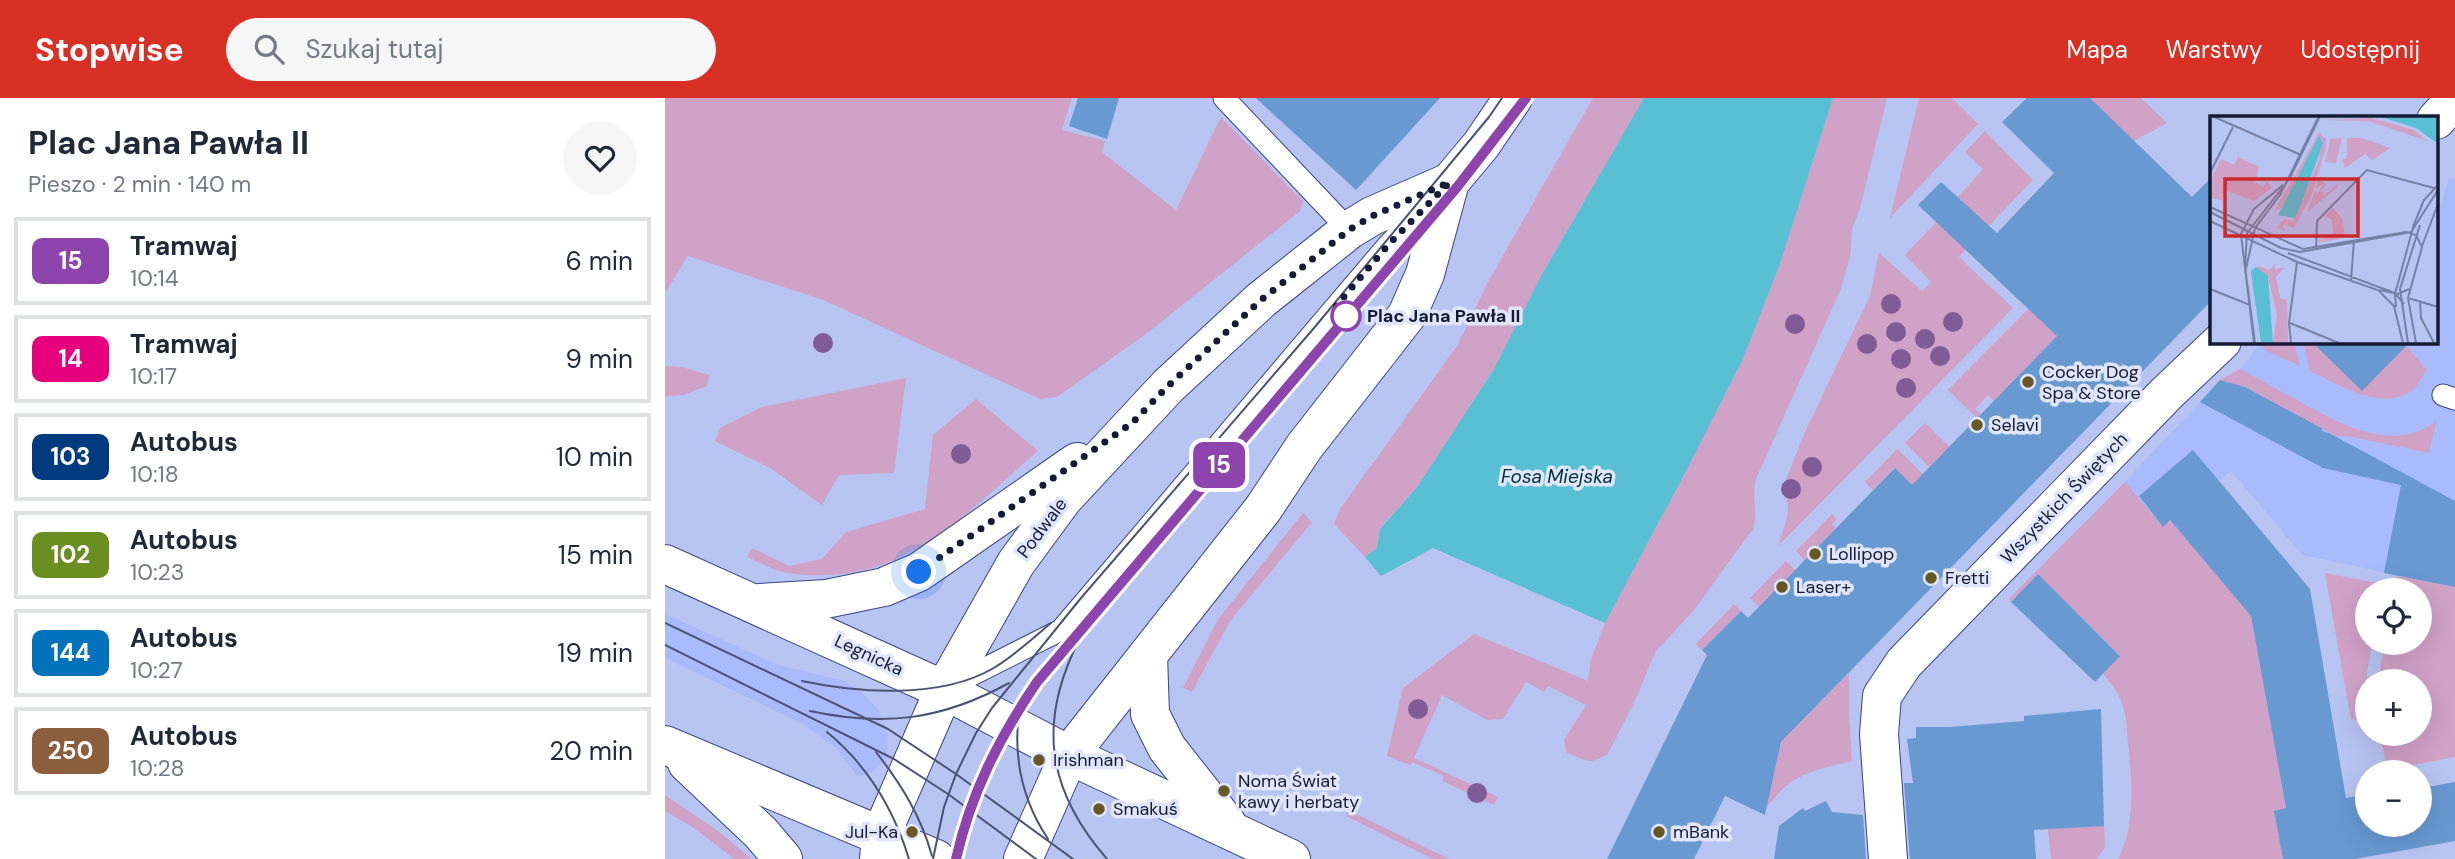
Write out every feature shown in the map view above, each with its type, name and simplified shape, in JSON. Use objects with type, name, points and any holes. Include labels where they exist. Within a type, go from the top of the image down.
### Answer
[{"type":"main road","name":"Podwale","points":[[1023,859],[1069,755],[1263,509],[1304,447],[1407,316],[1425,274],[1450,182],[1481,145],[1513,98]]},
{"type":"main road","points":[[2437,119],[2455,99]]},
{"type":"main road","name":"Podwale","points":[[880,847],[944,690],[1016,563],[1063,499],[1168,386],[1261,300],[1349,230],[1372,216],[1450,182]]},
{"type":"main road","name":"Wszystkich Świętych","points":[[1888,859],[1879,734],[1882,696],[1903,663],[2167,393],[2220,343]]},
{"type":"main road","points":[[758,604],[826,599],[884,587],[919,572],[1132,423]]},
{"type":"main road","name":"Legnicka","points":[[665,564],[944,690],[1069,755]]},
{"type":"main road","points":[[1148,655],[1150,714],[1167,748],[1234,832]]},
{"type":"main road","points":[[665,746],[880,847],[936,859]]},
{"type":"main road","points":[[665,746],[761,833],[783,859]]},
{"type":"main road","points":[[1069,755],[1291,859]]},
{"type":"lane","points":[[1224,98],[1349,230]]},
{"type":"lane","points":[[944,690],[1061,630],[1389,244],[1450,182]]},
{"type":"shaded area","points":[[665,98],[1072,98],[1062,130],[1105,141],[1102,152],[1176,210],[1221,117],[1303,201],[1300,211],[1146,334],[1057,397],[1040,399],[823,300],[688,256],[665,293]]},
{"type":"shaded area","points":[[1593,98],[1644,98],[1540,278],[1494,369],[1418,486],[1380,528],[1377,548],[1365,557],[1334,524],[1340,509],[1457,346],[1488,282]]},
{"type":"shaded area","points":[[1833,98],[1887,98],[1860,208],[1852,229],[1850,256],[1840,291],[1756,479],[1753,529],[1694,610],[1656,651],[1633,705],[1607,755],[1593,761],[1567,753],[1564,740],[1586,705],[1548,686],[1544,692],[1526,682],[1503,719],[1487,720],[1442,695],[1414,758],[1498,797],[1494,805],[1442,781],[1444,776],[1412,762],[1410,765],[1387,756],[1403,688],[1474,634],[1588,681],[1591,660],[1605,623],[1742,361],[1780,264]]},
{"type":"shaded area","points":[[1919,98],[1952,98],[1978,124],[1890,218]]},
{"type":"shaded area","points":[[2090,98],[2141,98],[2167,123],[2134,141]]},
{"type":"shaded area","points":[[1985,131],[2033,180],[1959,257],[2013,308],[1778,546],[1787,518],[1784,485],[1805,432],[1870,296],[1879,253],[1922,291],[1931,282],[1905,255],[1946,212],[1964,211],[1964,203],[1958,197],[1983,169],[1965,152]]},
{"type":"shaded area","points":[[2449,178],[2455,180],[2455,587],[2432,582],[2432,578],[2412,578],[2302,555],[2231,471],[2163,526],[2125,482],[2220,380],[2240,369],[2260,343],[2437,343],[2437,209],[2440,209]]},
{"type":"shaded area","points":[[2033,304],[2061,332],[1994,401],[1988,395],[1975,409],[1981,414],[1977,418],[1948,390]]},
{"type":"shaded area","points":[[2261,343],[2294,343],[2300,366],[2265,350]]},
{"type":"shaded area","points":[[2303,343],[2313,343],[2362,390],[2406,346],[2427,370],[2410,392],[2385,399],[2359,393],[2310,371]]},
{"type":"shaded area","points":[[665,366],[682,367],[709,375],[707,386],[683,395],[665,396]]},
{"type":"shaded area","points":[[2240,369],[2337,421],[2370,433],[2403,435],[2419,431],[2436,422],[2429,453],[2336,436],[2245,387],[2220,380]]},
{"type":"shaded area","points":[[906,378],[894,473],[839,475],[822,505],[770,468],[715,441],[720,428],[762,407]]},
{"type":"shaded area","points":[[976,399],[1038,451],[982,501],[926,543],[896,559],[863,570],[827,575],[782,572],[747,557],[752,548],[789,566],[822,559],[846,532],[925,509],[933,435]]},
{"type":"shaded area","points":[[1925,423],[1950,447],[1929,467],[1905,443]]},
{"type":"shaded area","points":[[1897,449],[1923,474],[1912,485],[1894,468],[1873,490],[1865,482]]},
{"type":"shaded area","points":[[2125,482],[2162,526],[2170,520],[2251,616],[2286,808],[2274,811],[2283,859],[2118,859],[2125,842],[2131,808],[2129,753],[2126,717],[2122,704],[2103,674],[2120,655],[2038,575],[2011,602],[2009,599]]},
{"type":"shaded area","points":[[1303,513],[1312,522],[1230,621],[1192,692],[1183,688],[1219,618]]},
{"type":"shaded area","points":[[1832,514],[1837,519],[1832,524],[1836,528],[1805,560],[1796,551]]},
{"type":"shaded area","points":[[1786,561],[1795,570],[1759,607],[1750,598]]},
{"type":"shaded area","points":[[2325,573],[2355,579],[2355,655],[2370,655],[2368,669],[2355,669],[2355,719],[2351,720]]},
{"type":"shaded area","points":[[2432,583],[2455,587],[2455,757],[2432,761],[2385,760],[2382,746],[2432,746],[2432,669],[2380,669],[2383,655],[2432,655]]},
{"type":"shaded area","points":[[1734,604],[1741,611],[1702,650],[1696,644]]},
{"type":"shaded area","points":[[665,614],[778,665],[844,681],[861,692],[878,709],[888,734],[886,758],[872,772],[858,777],[836,748],[801,723],[665,658]]},
{"type":"shaded area","points":[[1849,673],[1852,761],[1804,775],[1784,788],[1767,807],[1781,742]]},
{"type":"shaded area","points":[[665,795],[718,831],[752,859],[734,859],[694,828],[665,811]]},
{"type":"shaded area","points":[[1348,810],[1449,859],[1433,859],[1346,816]]},
{"type":"shaded area","points":[[2104,826],[2105,847],[2097,859],[2051,859],[2048,829]]},
{"type":"water","name":"Fosa Miejska","points":[[1644,98],[1833,98],[1780,264],[1742,361],[1605,623],[1433,548],[1381,576],[1365,557],[1377,548],[1380,529],[1418,486],[1494,369],[1540,278]]},
{"type":"building","points":[[1078,98],[1119,98],[1107,139],[1069,126]]},
{"type":"building","points":[[1256,98],[1440,98],[1356,190]]},
{"type":"building","points":[[2027,98],[2090,98],[2192,197],[2210,179],[2210,302],[2141,373],[2121,363],[2135,379],[1781,742],[1765,815],[1725,796],[1694,859],[1607,859],[1707,655],[1702,650],[1741,611],[1748,618],[1895,468],[1912,485],[2057,336],[1918,205],[1941,182],[1997,233],[2054,173],[2002,122]]},
{"type":"building","points":[[2313,343],[2409,343],[2362,391]]},
{"type":"building","points":[[2220,380],[2245,387],[2323,429],[2321,431],[2455,501],[2455,587],[2432,582],[2432,578],[2409,578],[2384,573],[2401,485],[2323,468],[2200,402]]},
{"type":"building","points":[[2193,450],[2310,589],[2346,798],[2355,796],[2355,837],[2432,837],[2432,786],[2455,782],[2455,841],[2355,859],[2283,859],[2274,811],[2286,808],[2251,616],[2170,520],[2163,527],[2139,496]]},
{"type":"building","points":[[2038,574],[2120,656],[2095,682],[2011,602]]},
{"type":"building","points":[[2101,709],[2104,826],[2034,830],[2036,859],[1910,859],[1904,783],[1913,783],[1907,739],[1916,738],[1916,727],[2024,721],[2024,716]]},
{"type":"building","points":[[1826,801],[1832,812],[1863,815],[1866,859],[1774,859],[1779,826],[1803,808],[1805,811]]},
{"type":"tram line","points":[[933,859],[944,807],[956,774],[992,708],[1081,598],[1314,328],[1502,98]]},
{"type":"tram line","points":[[956,859],[969,811],[988,766],[1010,724],[1037,682],[1487,151],[1526,98]]},
{"type":"tram line","name":"15","points":[[956,859],[969,810],[990,758],[1037,682],[1458,186],[1526,98]]},
{"type":"tram line","points":[[665,623],[888,729],[956,774],[1073,859]]},
{"type":"tram line","points":[[802,681],[848,688],[898,691],[948,685],[971,679],[992,669],[1051,623]]},
{"type":"tram line","points":[[1079,640],[1057,700],[1055,755],[1071,807],[1107,859]]},
{"type":"tram line","points":[[665,645],[894,759],[948,794],[1036,859]]},
{"type":"tram line","points":[[810,711],[863,719],[912,717],[960,705],[1009,683]]},
{"type":"tram line","points":[[1019,712],[1017,746],[1021,778],[1032,809],[1048,839]]},
{"type":"tram line","points":[[827,732],[867,774],[887,806],[909,859]]},
{"type":"tram line","points":[[876,752],[909,801],[932,856]]},
{"type":"place","name":"Plac Jana Pawła II","points":[[1346,316]]},
{"type":"place","name":"Cocker Dog Spa & Store","points":[[2028,382]]},
{"type":"place","name":"Selavi","points":[[1977,425]]},
{"type":"place","name":"Lollipop","points":[[1815,554]]},
{"type":"place","name":"Fretti","points":[[1931,578]]},
{"type":"place","name":"Laser+","points":[[1782,587]]},
{"type":"place","name":"Irishman","points":[[1039,760]]},
{"type":"place","name":"Noma Świat kawy i herbaty","points":[[1224,791]]},
{"type":"place","name":"Smakuś","points":[[1099,809]]},
{"type":"place","name":"Jul-Ka","points":[[912,832]]},
{"type":"place","name":"mBank","points":[[1659,832]]},
{"type":"route","points":[[919,572],[1132,423],[1261,300],[1349,230],[1372,216],[1450,182],[1389,244],[1336,306],[1346,316]]}]
